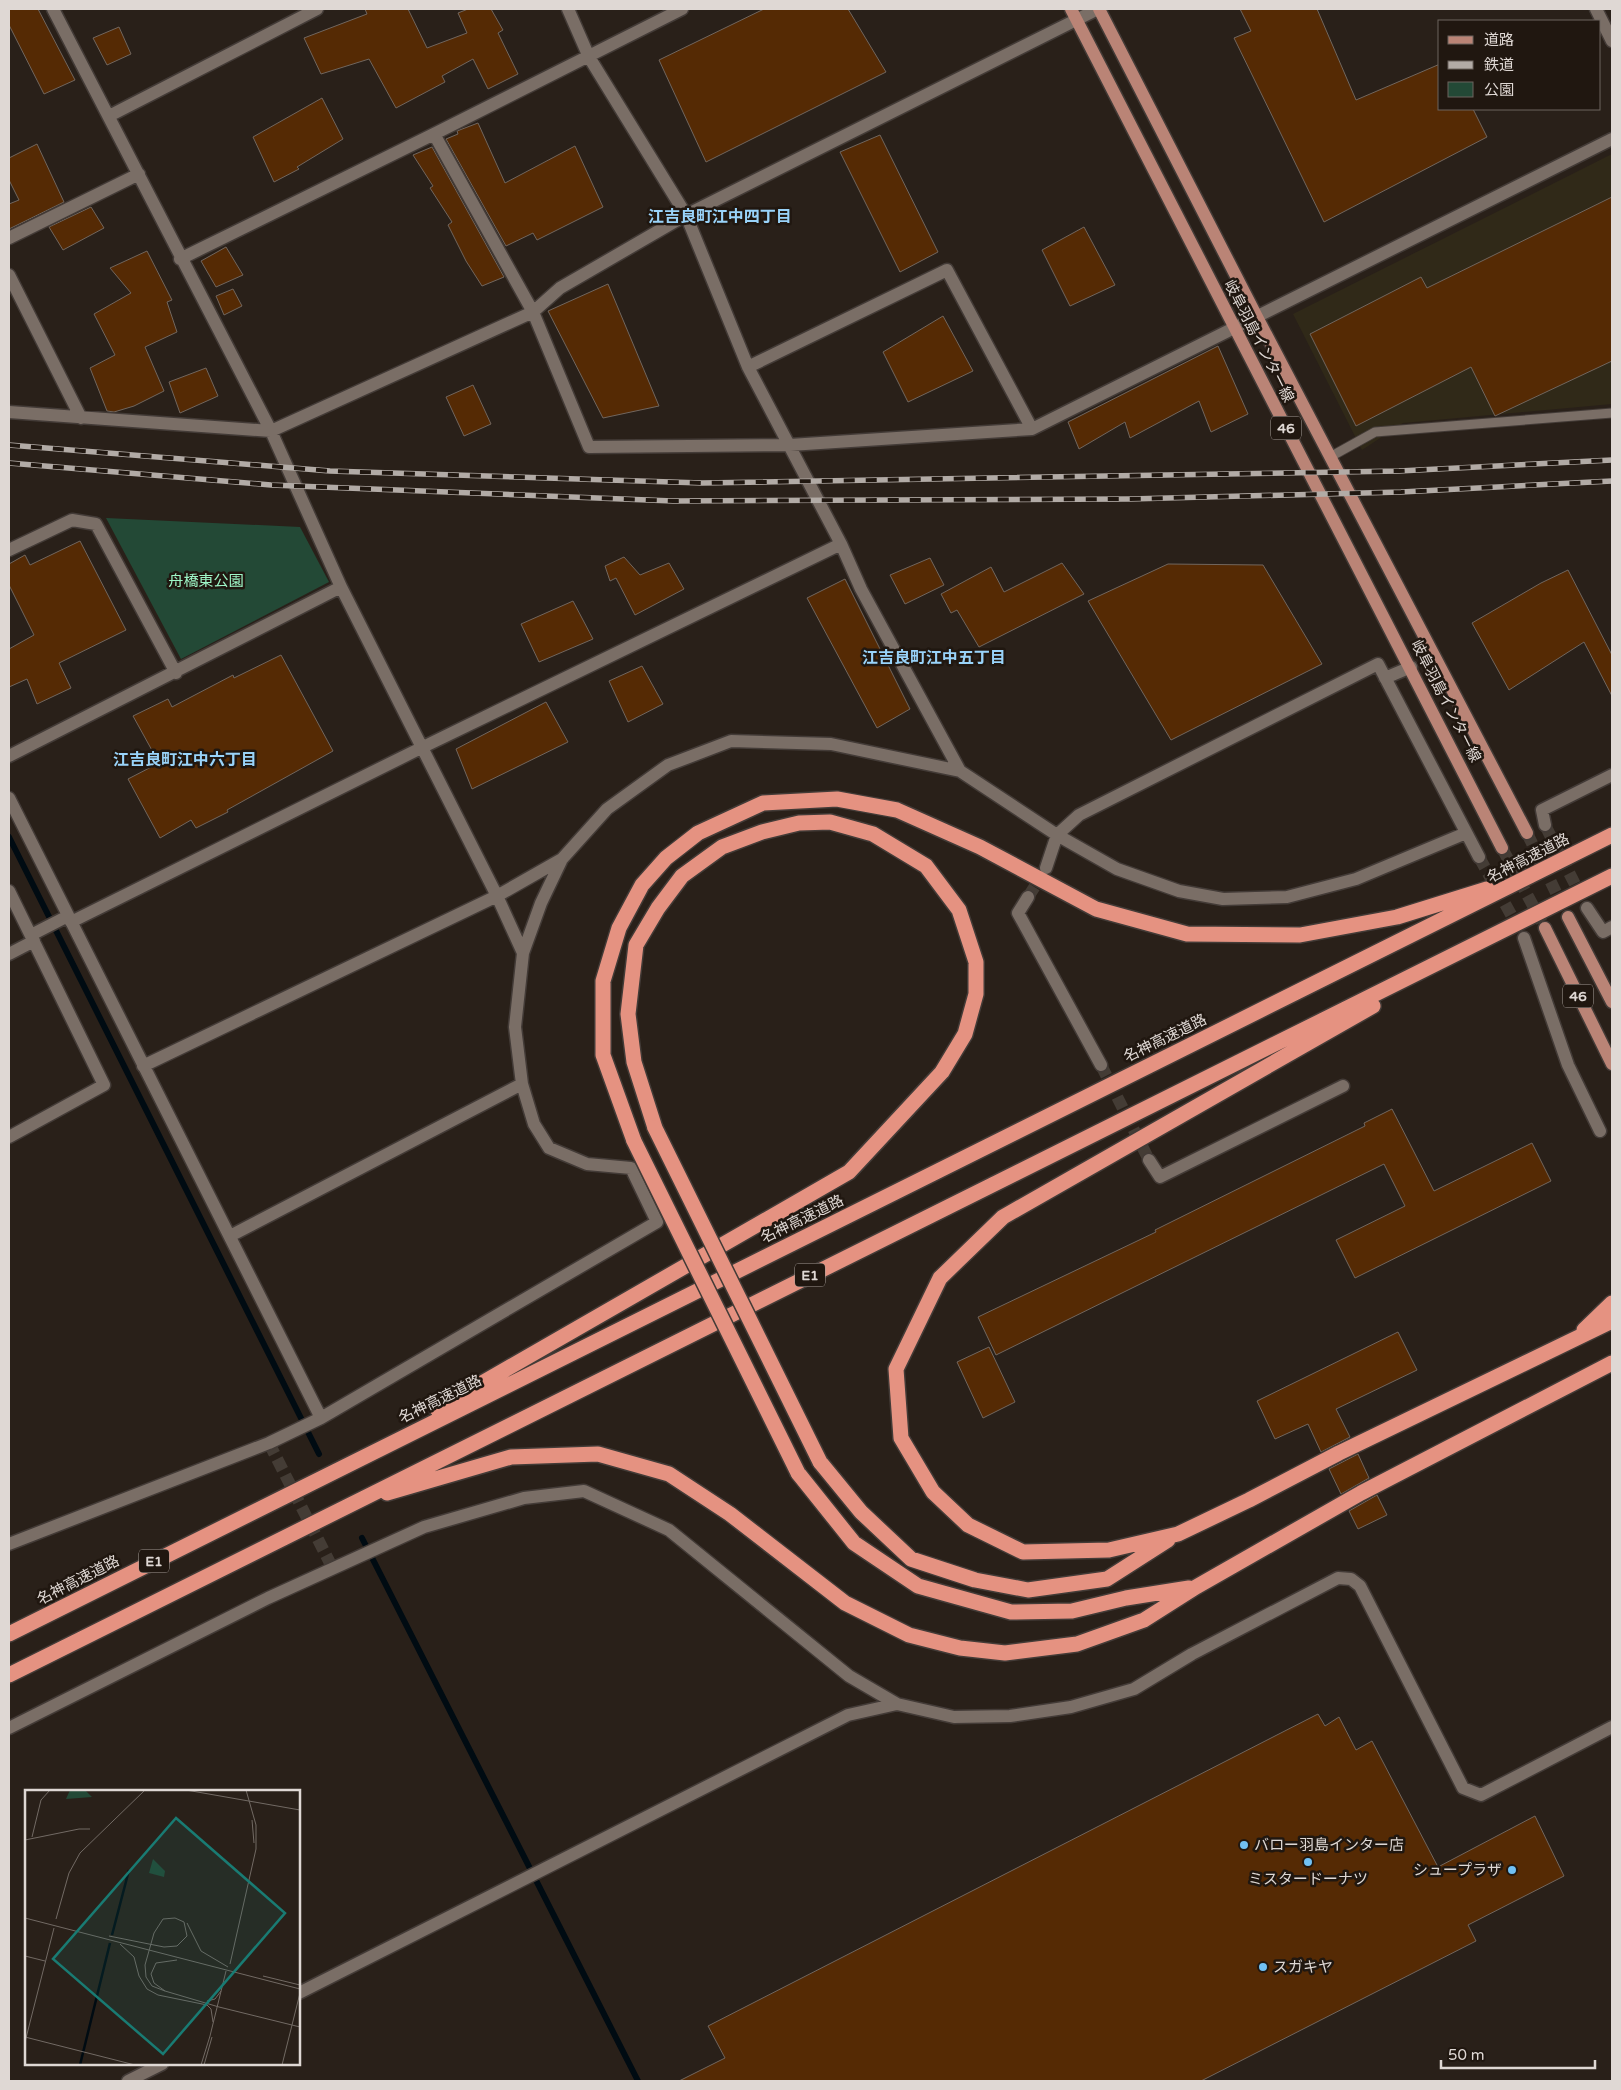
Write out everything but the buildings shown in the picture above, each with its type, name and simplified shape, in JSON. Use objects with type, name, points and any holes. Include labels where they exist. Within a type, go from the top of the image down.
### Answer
[{"type":"highway","points":[[1196,1587],[1126,1598],[1072,1611],[1012,1612],[918,1586],[854,1543],[798,1473],[634,1141],[604,1054],[604,981],[619,928],[642,885],[666,858],[698,833],[763,803],[837,799],[897,810],[980,847],[1096,909],[1187,934],[1300,935],[1397,918],[1531,876]]},
{"type":"highway","points":[[299,1488],[849,1172],[942,1072],[965,1034],[976,994],[976,962],[959,910],[926,866],[873,834],[830,822],[799,823],[762,832],[722,847],[682,876],[658,908],[636,945],[628,1014],[634,1062],[656,1128],[820,1462],[861,1512],[911,1559],[975,1580],[1028,1590],[1107,1579],[1178,1534],[1249,1500],[1339,1453],[1612,1321]]},
{"type":"highway","name":"名神高速道路","points":[[9,1634],[1612,835]]},
{"type":"highway","name":"E1","points":[[9,1675],[346,1505],[1612,876]]},
{"type":"highway","points":[[1178,1534],[1109,1550],[1023,1552],[968,1525],[933,1492],[901,1438],[896,1369],[940,1278],[1003,1217],[1517,924]]},
{"type":"highway","points":[[1576,1338],[1612,1302]]},
{"type":"highway","points":[[346,1505],[511,1457],[598,1454],[668,1474],[730,1514],[845,1604],[909,1634],[960,1648],[1005,1653],[1077,1644],[1144,1620],[1196,1587],[1362,1493],[1612,1363]]},
{"type":"main road","name":"岐阜羽島インター線","points":[[1099,9],[1256,316],[1527,833]]},
{"type":"main road","name":"岐阜羽島インター線","points":[[1074,14],[1411,667],[1502,848]]},
{"type":"main road","name":"46","points":[[1568,917],[1612,1002]]},
{"type":"main road","name":"46","points":[[1544,928],[1612,1064]]},
{"type":"street","points":[[53,9],[139,174],[180,259],[271,431],[341,587],[497,896],[522,953]]},
{"type":"street","points":[[109,116],[317,9]]},
{"type":"street","points":[[568,9],[589,57],[686,215],[748,368],[841,544],[861,589],[960,771]]},
{"type":"street","points":[[180,259],[589,57],[682,9]]},
{"type":"street","points":[[9,412],[271,431],[533,312],[560,288],[686,215],[1074,14],[1099,9]]},
{"type":"street","points":[[1596,9],[1612,41]]},
{"type":"street","points":[[434,134],[533,312],[589,447],[790,445],[1032,429],[1612,139]]},
{"type":"street","points":[[9,238],[139,174]]},
{"type":"street","points":[[748,368],[946,270],[1032,429]]},
{"type":"street","points":[[9,275],[81,418]]},
{"type":"street","points":[[9,550],[72,520],[96,524],[176,673]]},
{"type":"street","points":[[9,954],[34,936],[67,919],[841,544]]},
{"type":"street","points":[[9,756],[176,673],[341,587]]},
{"type":"street","points":[[1046,868],[1058,835],[1079,815],[1378,664],[1479,858]]},
{"type":"street","points":[[1385,678],[1411,667]]},
{"type":"street","points":[[9,1544],[269,1443],[318,1419],[657,1222],[631,1168],[587,1164],[549,1148],[534,1124],[522,1084],[514,1027],[522,953],[541,903],[562,859],[606,810],[668,765],[731,741],[831,744],[960,771],[1058,835],[1117,869],[1179,891],[1223,899],[1287,897],[1356,879],[1466,833]]},
{"type":"street","points":[[1545,825],[1542,810],[1612,775]]},
{"type":"street","points":[[9,798],[67,919],[230,1236],[318,1419]]},
{"type":"street","points":[[143,1066],[497,896],[562,859]]},
{"type":"street","points":[[9,891],[34,936],[104,1085],[9,1137]]},
{"type":"street","points":[[1028,897],[1018,912],[1101,1065]]},
{"type":"street","points":[[1586,908],[1602,932],[1612,927]]},
{"type":"street","points":[[1524,938],[1568,1065],[1600,1131]]},
{"type":"street","points":[[230,1236],[522,1084]]},
{"type":"street","points":[[1149,1160],[1160,1177],[1343,1086]]},
{"type":"street","points":[[9,1728],[268,1598],[424,1527],[524,1498],[584,1491],[669,1530],[849,1676],[897,1704],[954,1717],[1010,1716],[1071,1707],[1134,1689],[1192,1654],[1338,1578],[1344,1578],[1351,1579],[1360,1586],[1463,1788],[1481,1795],[1612,1727]]},
{"type":"street","points":[[300,1992],[540,1869],[848,1715],[897,1704]]},
{"type":"street","points":[[128,2081],[160,2065]]},
{"type":"lane","points":[[1330,457],[1375,432],[1612,413]]},
{"type":"shaded area","points":[[1612,154],[1612,404],[1403,423],[1362,450],[1293,314]]},
{"type":"green space","name":"舟橋東公園","points":[[106,518],[300,527],[329,582],[181,659]]},
{"type":"waterway","points":[[9,837],[319,1454]]},
{"type":"waterway","points":[[362,1538],[638,2081]]},
{"type":"tunnel","points":[[1545,825],[1587,908]]},
{"type":"tunnel","points":[[1527,833],[1568,917]]},
{"type":"tunnel","points":[[1502,848],[1545,928]]},
{"type":"tunnel","points":[[1479,857],[1524,938]]},
{"type":"tunnel","points":[[1028,897],[1044,872]]},
{"type":"tunnel","points":[[1101,1065],[1149,1160]]},
{"type":"tunnel","points":[[269,1443],[333,1569]]},
{"type":"railway","points":[[9,445],[330,471],[702,483],[1399,471],[1612,460]]},
{"type":"railway","points":[[9,463],[271,485],[673,501],[1130,499],[1401,492],[1612,481]]},
{"type":"place","name":"バロー羽島インター店","points":[[1244,1845]]},
{"type":"place","name":"ミスタードーナツ","points":[[1308,1862]]},
{"type":"place","name":"シュープラザ","points":[[1512,1870]]},
{"type":"place","name":"スガキヤ","points":[[1263,1967]]},
{"type":"district","name":"江吉良町江中四丁目","points":[[720,216]]},
{"type":"district","name":"江吉良町江中五丁目","points":[[934,657]]},
{"type":"district","name":"江吉良町江中六丁目","points":[[185,759]]}]
